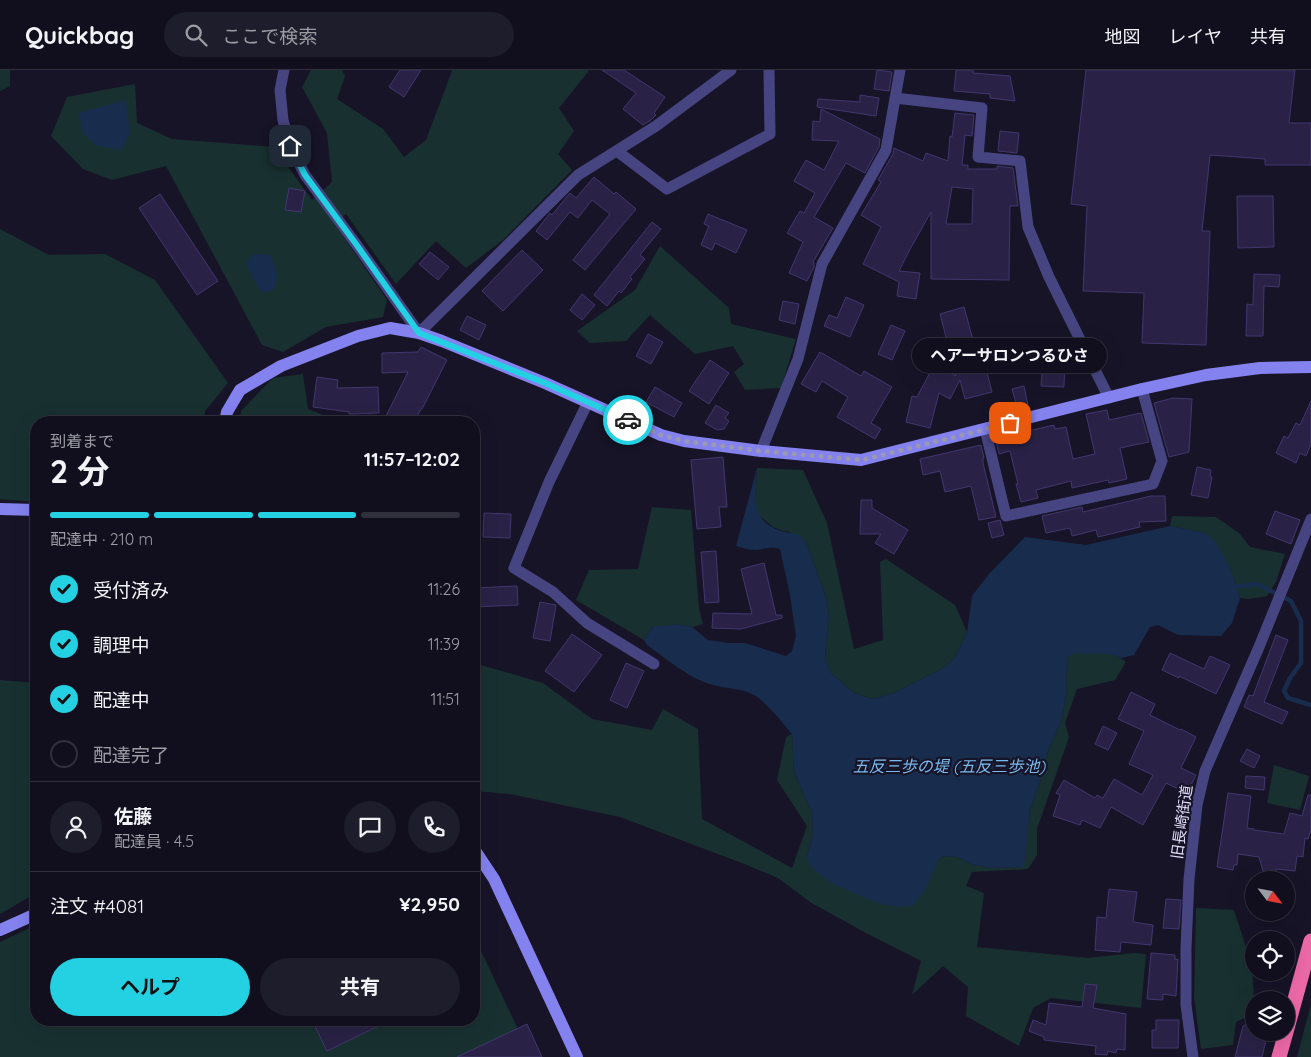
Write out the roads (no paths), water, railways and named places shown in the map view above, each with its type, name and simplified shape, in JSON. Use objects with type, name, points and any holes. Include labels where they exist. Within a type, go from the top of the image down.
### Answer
[{"type":"highway","points":[[1295,999],[1311,941]]},
{"type":"highway","points":[[1279,1057],[1283,1041]]},
{"type":"street","points":[[284,70],[280,90],[283,120],[293,153],[305,175],[419,333]]},
{"type":"street","points":[[419,333],[578,175],[656,126],[731,70]]},
{"type":"street","points":[[617,151],[667,189],[770,134],[769,70]]},
{"type":"street","points":[[761,451],[798,360],[822,264],[886,150],[900,70]]},
{"type":"street","points":[[895,98],[982,108],[978,157],[1020,160],[1028,227],[1049,277],[1108,398]]},
{"type":"street","points":[[226,416],[240,390],[281,366],[358,336],[390,328],[419,333],[545,383],[661,435],[684,441],[761,451],[862,460],[1206,375],[1260,368],[1311,367]]},
{"type":"street","points":[[985,430],[1006,516],[1153,484],[1162,461],[1142,390]]},
{"type":"street","points":[[588,402],[549,482],[514,568],[553,592],[587,623],[654,664]]},
{"type":"street","points":[[0,509],[30,510]]},
{"type":"street","name":"旧長崎街道","points":[[1193,1057],[1186,1005],[1186,948],[1189,879],[1197,804],[1205,771],[1311,519]]},
{"type":"street","points":[[480,858],[494,879],[577,1057]]},
{"type":"street","points":[[0,930],[30,917]]},
{"type":"water","points":[[126,100],[130,134],[121,150],[97,146],[83,133],[79,113]]},
{"type":"water","points":[[253,254],[270,255],[278,273],[275,289],[265,293],[259,289],[246,264]]},
{"type":"water","name":"五反三歩の堤 (五反三歩池)","points":[[757,468],[756,497],[759,514],[771,527],[798,534],[803,538],[826,597],[829,617],[825,659],[831,673],[854,693],[873,699],[894,693],[943,668],[955,658],[967,632],[972,596],[989,574],[1025,537],[1086,545],[1170,526],[1205,533],[1216,542],[1230,568],[1240,598],[1232,623],[1221,636],[1178,635],[1158,625],[1150,627],[1134,655],[1121,658],[1110,654],[1075,653],[1067,657],[1066,694],[1062,719],[1048,751],[1030,810],[1024,867],[992,868],[973,865],[958,857],[944,856],[938,860],[925,890],[913,906],[898,907],[875,902],[831,883],[810,866],[807,856],[813,835],[812,813],[794,772],[792,734],[779,719],[764,702],[754,695],[744,691],[713,685],[695,678],[647,645],[644,640],[653,626],[675,624],[692,627],[708,640],[745,643],[786,656],[792,651],[796,636],[790,595],[780,549],[753,550],[736,546]]},
{"type":"waterway","points":[[1232,587],[1257,584],[1291,601],[1301,621],[1301,663],[1290,678],[1284,691],[1288,698],[1311,705]]},
{"type":"place","name":"ヘアーサロンつるひさ","points":[[1010,423]]}]
